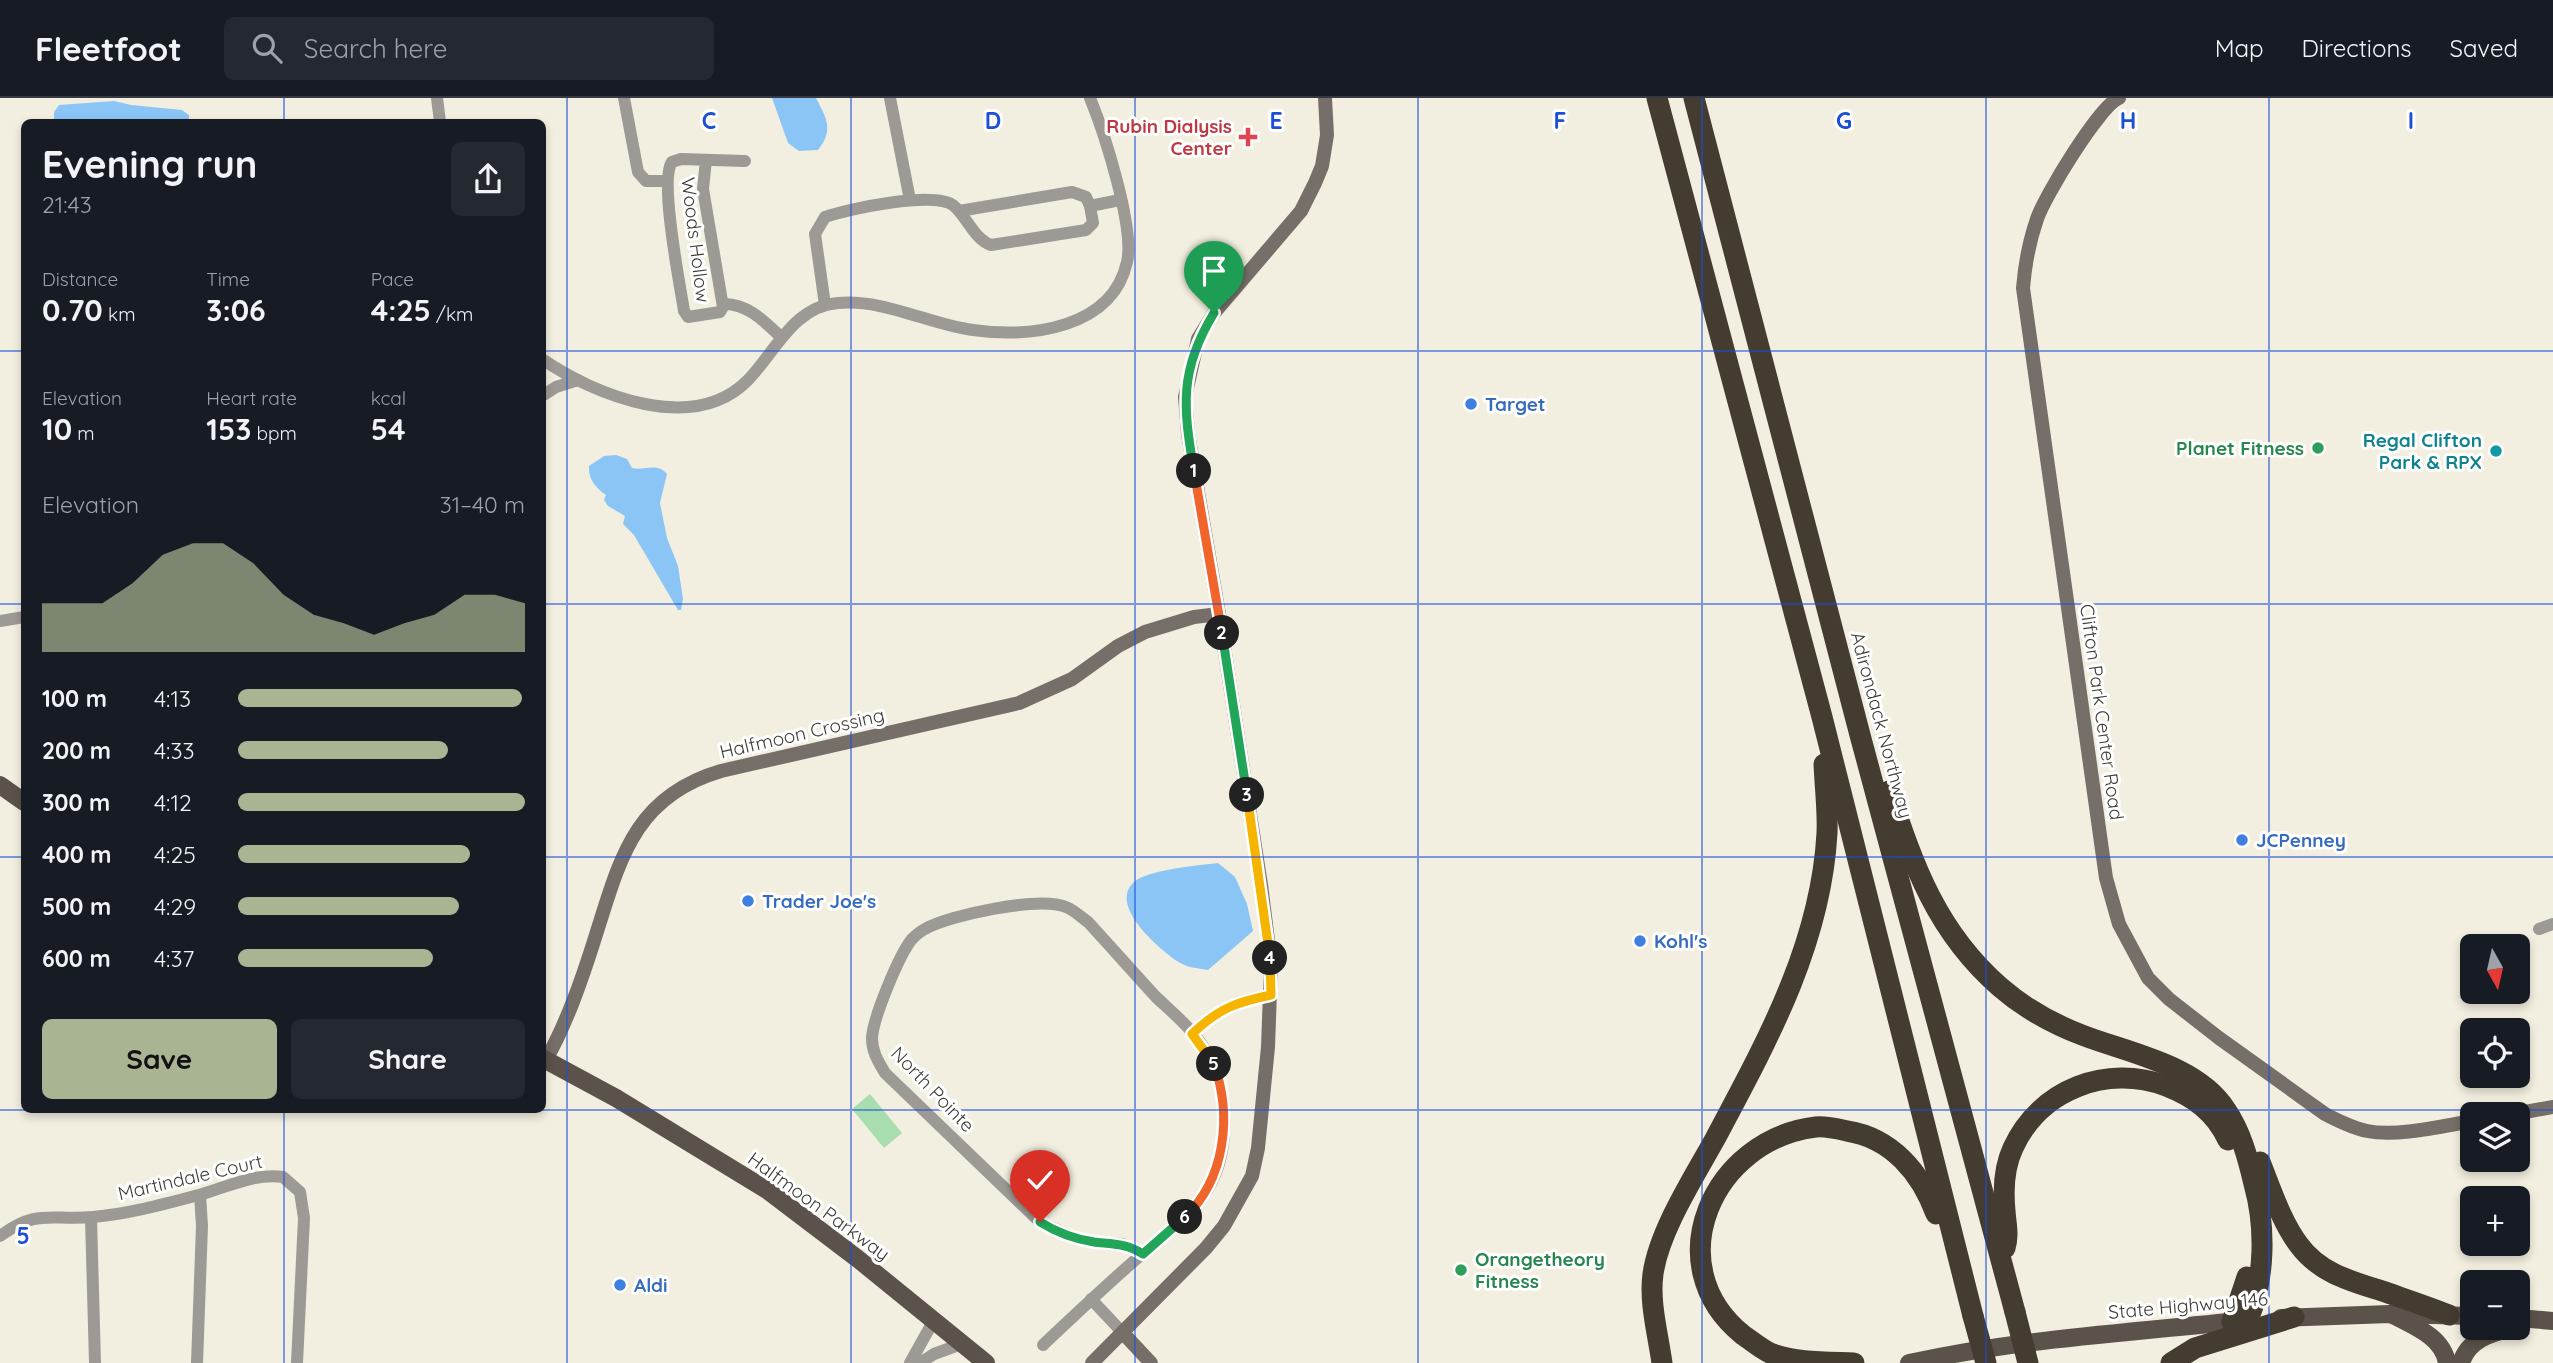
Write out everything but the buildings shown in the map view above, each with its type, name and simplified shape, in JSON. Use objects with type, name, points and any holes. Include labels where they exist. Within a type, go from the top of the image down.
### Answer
[{"type":"highway","points":[[1657,98],[1822,717],[1986,1363]]},
{"type":"highway","name":"Adirondack Northway","points":[[1694,98],[1860,735],[2028,1363]]},
{"type":"highway","points":[[1664,1357],[1652,1290],[1653,1272],[1659,1251],[1671,1221],[1778,1014],[1800,964],[1817,905],[1827,832],[1822,717]]},
{"type":"highway","points":[[1860,735],[1887,785],[1913,862],[1935,908],[1953,938],[2000,987],[2049,1020],[2194,1078],[2242,1124],[2291,1232],[2299,1246],[2312,1259],[2348,1282],[2449,1315]]},
{"type":"highway","points":[[2002,1260],[2009,1236],[2005,1210],[2006,1171],[2012,1149],[2032,1118],[2050,1102],[2092,1080],[2120,1076],[2146,1079],[2181,1092],[2203,1105],[2221,1125],[2232,1150],[2246,1199],[2251,1246],[2240,1321]]},
{"type":"highway","points":[[2225,1108],[2240,1135],[2257,1195],[2261,1221],[2258,1289],[2240,1321]]},
{"type":"highway","points":[[1854,1363],[1800,1361],[1771,1354],[1730,1324],[1720,1312],[1705,1282],[1700,1260],[1700,1241],[1710,1203],[1734,1166],[1754,1149],[1776,1136],[1817,1127],[1861,1133],[1890,1148],[1914,1171],[1932,1202],[1967,1294]]},
{"type":"highway","points":[[2171,1363],[2195,1348],[2294,1317]]},
{"type":"main road","points":[[0,785],[21,800]]},
{"type":"main road","name":"Halfmoon Parkway","points":[[546,1060],[616,1098],[767,1190],[986,1363]]},
{"type":"main road","points":[[2390,1314],[2423,1331],[2440,1346],[2447,1363]]},
{"type":"main road","name":"State Highway 146","points":[[1909,1363],[2003,1344],[2110,1332],[2294,1317],[2390,1314],[2460,1315]]},
{"type":"main road","points":[[2530,1319],[2551,1321]]},
{"type":"main road","points":[[2530,1325],[2551,1321]]},
{"type":"main road","points":[[2461,1363],[2467,1350],[2479,1340]]},
{"type":"street","points":[[437,98],[440,119]]},
{"type":"street","points":[[624,98],[638,172],[646,181],[667,181]]},
{"type":"street","points":[[890,98],[910,200]]},
{"type":"street","points":[[546,361],[578,380],[645,404],[669,408],[706,404],[726,397],[740,387],[798,320],[825,305],[839,303],[884,307],[973,330],[1038,330],[1064,326],[1083,318],[1106,302],[1121,283],[1128,260],[1129,244],[1121,200],[1104,136],[1090,98]]},
{"type":"street","points":[[1092,1363],[1206,1248],[1224,1226],[1252,1176],[1258,1148],[1268,1047],[1270,964],[1261,885],[1188,434],[1185,397],[1198,339],[1214,313],[1301,211],[1322,166],[1327,135],[1325,98]]},
{"type":"street","name":"Clifton Park Center Road","points":[[2115,99],[2094,124],[2048,195],[2025,257],[2023,288],[2106,878],[2119,924],[2148,978],[2169,999],[2325,1114],[2356,1129],[2370,1132],[2460,1123]]},
{"type":"street","name":"Woods Hollow","points":[[706,160],[703,190],[723,304],[720,312],[690,317],[686,314],[667,181],[668,169],[672,162],[681,159],[706,160],[745,162]]},
{"type":"street","points":[[825,305],[815,241],[816,229],[822,220],[835,214],[910,200],[944,200],[959,211],[983,241],[991,245],[1087,230],[1093,223],[1086,197],[1072,192],[959,211]]},
{"type":"street","points":[[1090,206],[1121,200]]},
{"type":"street","name":"Woods Hollow","points":[[723,304],[735,304],[744,308],[782,337]]},
{"type":"street","points":[[546,393],[578,380]]},
{"type":"street","name":"Halfmoon Crossing","points":[[546,1056],[561,1032],[582,980],[626,846],[644,821],[678,789],[697,778],[733,768],[1019,703],[1072,678],[1118,646],[1145,632],[1194,617],[1219,614]]},
{"type":"street","points":[[0,621],[21,618]]},
{"type":"street","name":"North Pointe","points":[[1043,1345],[1091,1299],[1143,1254],[1190,1213],[1203,1196],[1215,1176],[1220,1156],[1224,1115],[1220,1082],[1214,1065],[1192,1034],[1088,922],[1066,907],[1049,903],[1004,907],[957,917],[925,929],[912,938],[874,1025],[872,1040],[875,1057],[885,1073],[1025,1210],[1055,1231],[1093,1242],[1123,1244],[1143,1254]]},
{"type":"street","points":[[2539,929],[2553,924]]},
{"type":"street","points":[[1192,1034],[1221,1009],[1271,995]]},
{"type":"street","points":[[2530,1111],[2553,1107]]},
{"type":"street","name":"Martindale Court","points":[[0,1236],[17,1224],[38,1217],[91,1218],[133,1212],[258,1177],[283,1177],[300,1192],[304,1218],[297,1363]]},
{"type":"street","points":[[197,1363],[202,1226],[200,1195]]},
{"type":"street","points":[[91,1218],[95,1363]]},
{"type":"street","points":[[1091,1299],[1151,1363]]},
{"type":"street","points":[[910,1363],[934,1320]]},
{"type":"street","points":[[920,1363],[934,1353],[964,1343]]},
{"type":"green space","points":[[870,1094],[902,1133],[884,1148],[852,1109]]},
{"type":"water","points":[[772,98],[816,98],[827,124],[826,136],[818,150],[799,151],[788,143]]},
{"type":"water","points":[[114,101],[182,110],[189,115],[189,119],[54,119],[54,112],[59,105]]},
{"type":"water","points":[[616,455],[627,459],[632,468],[659,468],[667,474],[660,503],[667,538],[678,566],[683,599],[681,610],[678,610],[634,535],[623,524],[625,516],[608,506],[604,500],[606,495],[591,479],[589,466],[604,456]]},
{"type":"water","points":[[1218,863],[1235,877],[1247,904],[1253,931],[1208,970],[1181,963],[1148,936],[1131,914],[1127,902],[1128,891],[1134,882],[1150,874]]},
{"type":"place","name":"Rubin Dialysis Center","points":[[1248,137]]},
{"type":"place","name":"Target","points":[[1471,404]]},
{"type":"place","name":"Planet Fitness","points":[[2318,448]]},
{"type":"place","name":"Regal Clifton Park & RPX","points":[[2496,451]]},
{"type":"place","name":"JCPenney","points":[[2242,840]]},
{"type":"place","name":"Trader Joe's","points":[[748,901]]},
{"type":"place","name":"Kohl's","points":[[1640,941]]},
{"type":"place","name":"Orangetheory Fitness","points":[[1461,1270]]},
{"type":"place","name":"Aldi","points":[[620,1285]]},
{"type":"route","points":[[1040,1222],[1073,1237],[1093,1242],[1123,1244],[1143,1254],[1190,1213],[1215,1176],[1224,1115],[1220,1082],[1214,1065],[1192,1034],[1221,1009],[1271,995],[1261,885],[1188,434],[1185,397],[1192,360],[1198,339],[1214,313]]}]
